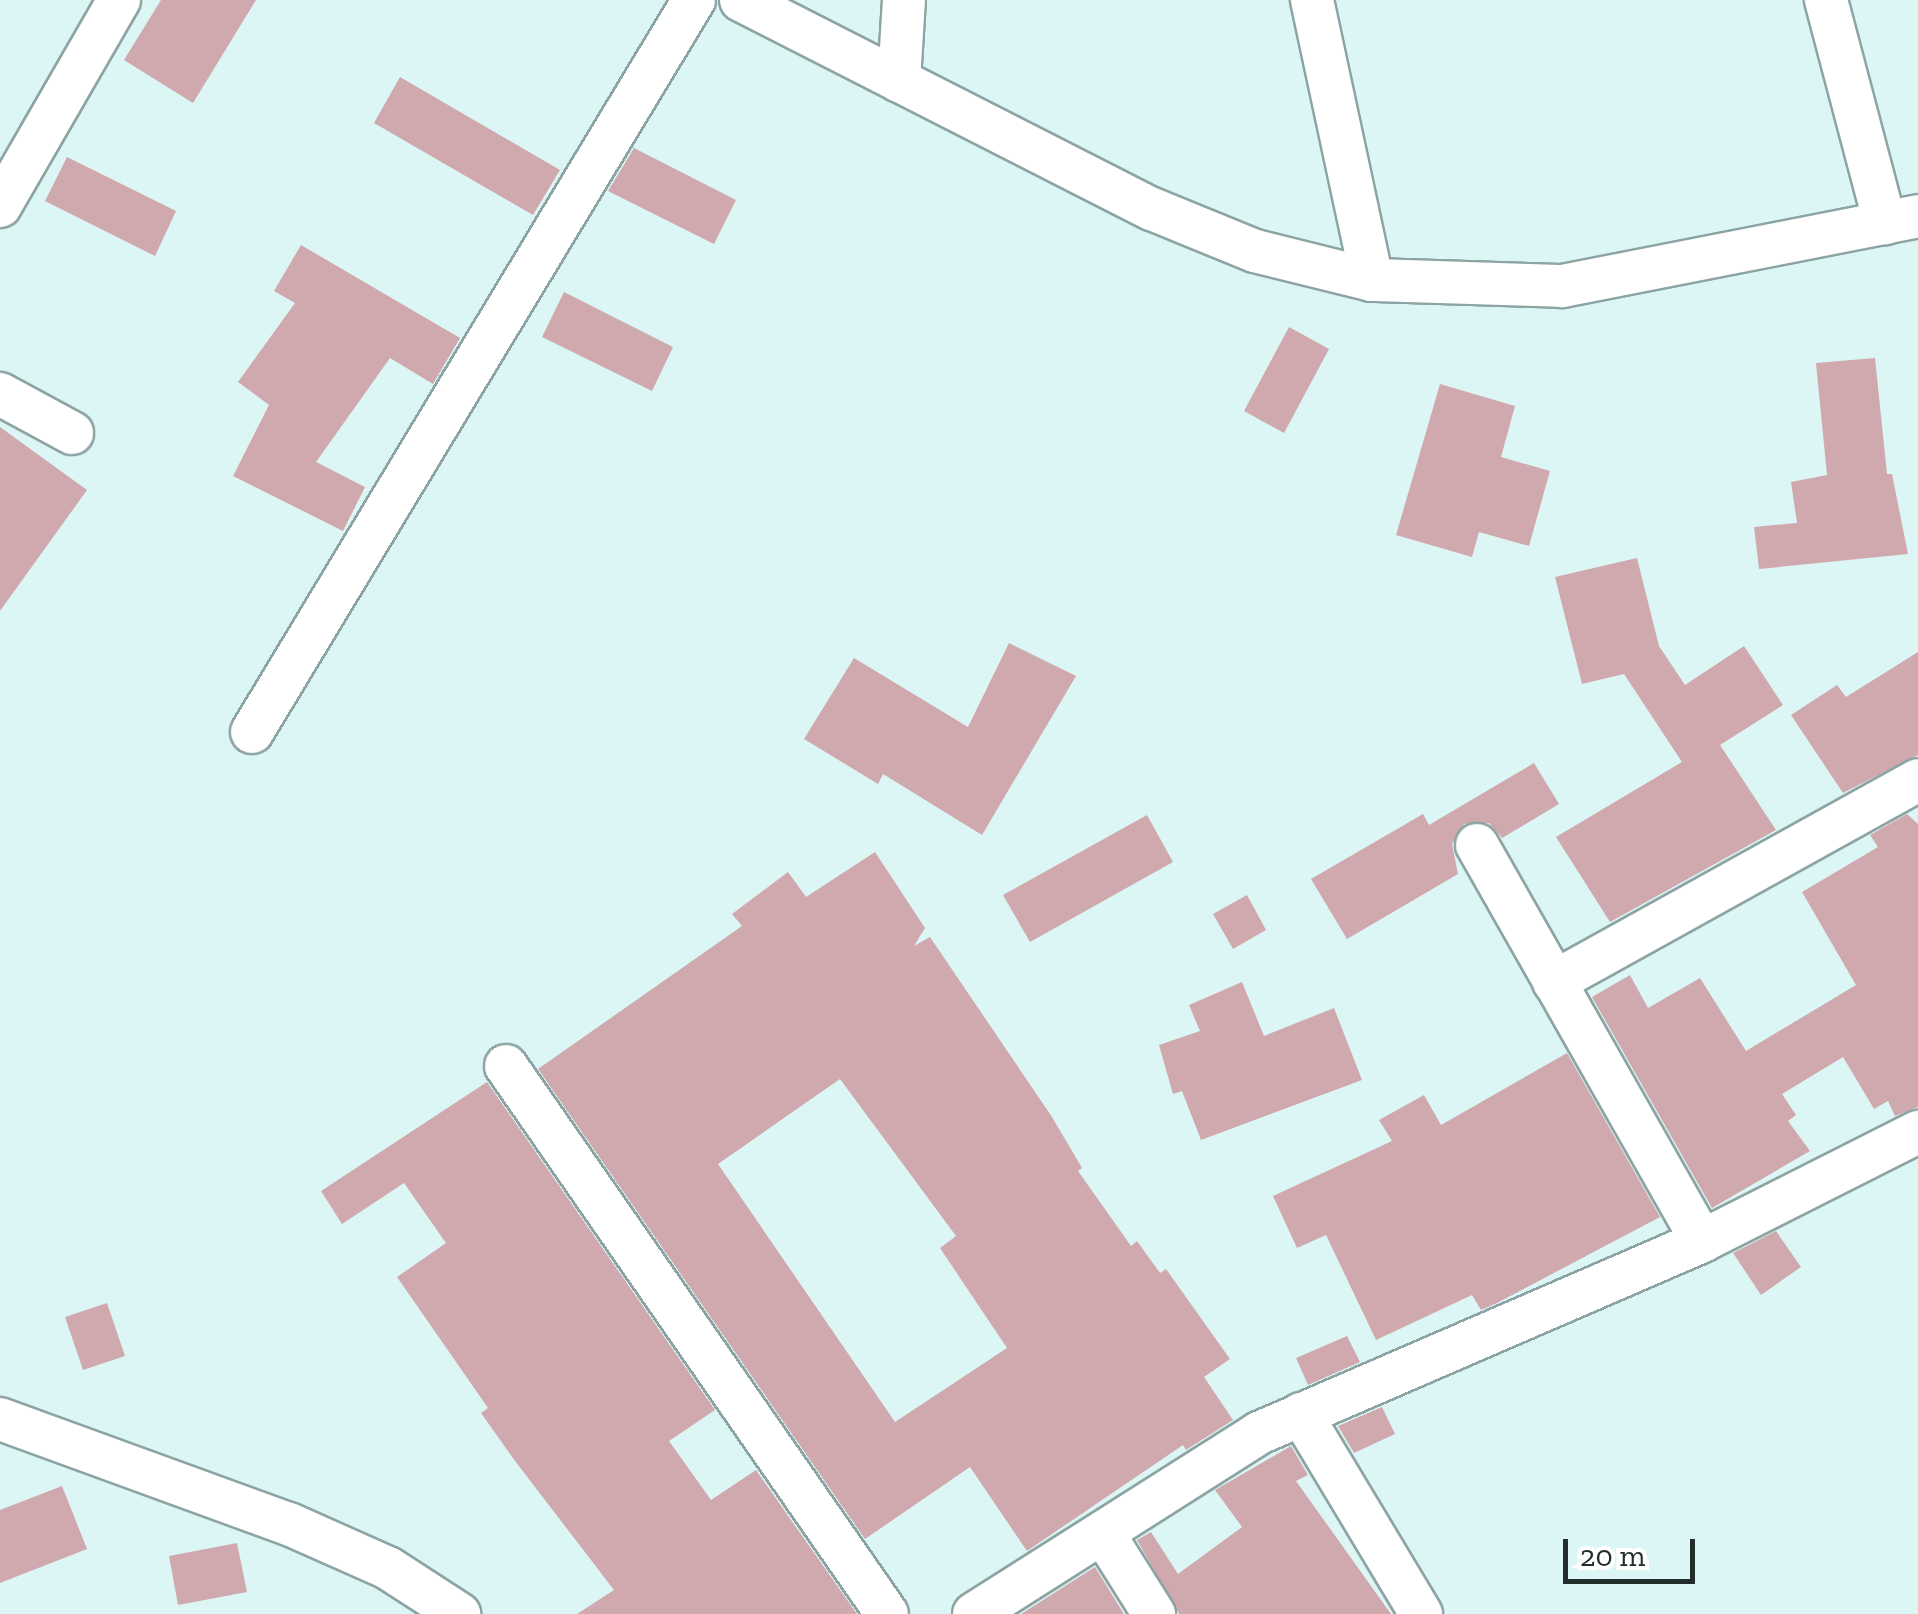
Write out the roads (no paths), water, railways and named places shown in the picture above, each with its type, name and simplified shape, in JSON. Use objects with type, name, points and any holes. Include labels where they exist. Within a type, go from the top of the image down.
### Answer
[{"type":"street","points":[[0,206],[120,0]]},
{"type":"street","points":[[252,732],[694,0]]},
{"type":"street","points":[[741,0],[1152,209],[1254,251],[1372,280],[1562,286],[1902,219],[1826,0]]},
{"type":"street","points":[[900,81],[904,0]]},
{"type":"street","points":[[1312,0],[1372,280]]},
{"type":"street","points":[[0,394],[72,433]]},
{"type":"street","points":[[1554,982],[1918,780]]},
{"type":"street","points":[[1477,845],[1702,1241]]},
{"type":"street","points":[[506,1066],[887,1614]]},
{"type":"street","points":[[974,1614],[1206,1464],[1301,1414],[1702,1241],[1918,1132]]},
{"type":"street","points":[[1301,1414],[1421,1614]]},
{"type":"street","points":[[0,1418],[289,1524],[388,1568],[459,1614]]},
{"type":"street","points":[[1102,1534],[1154,1614]]}]
